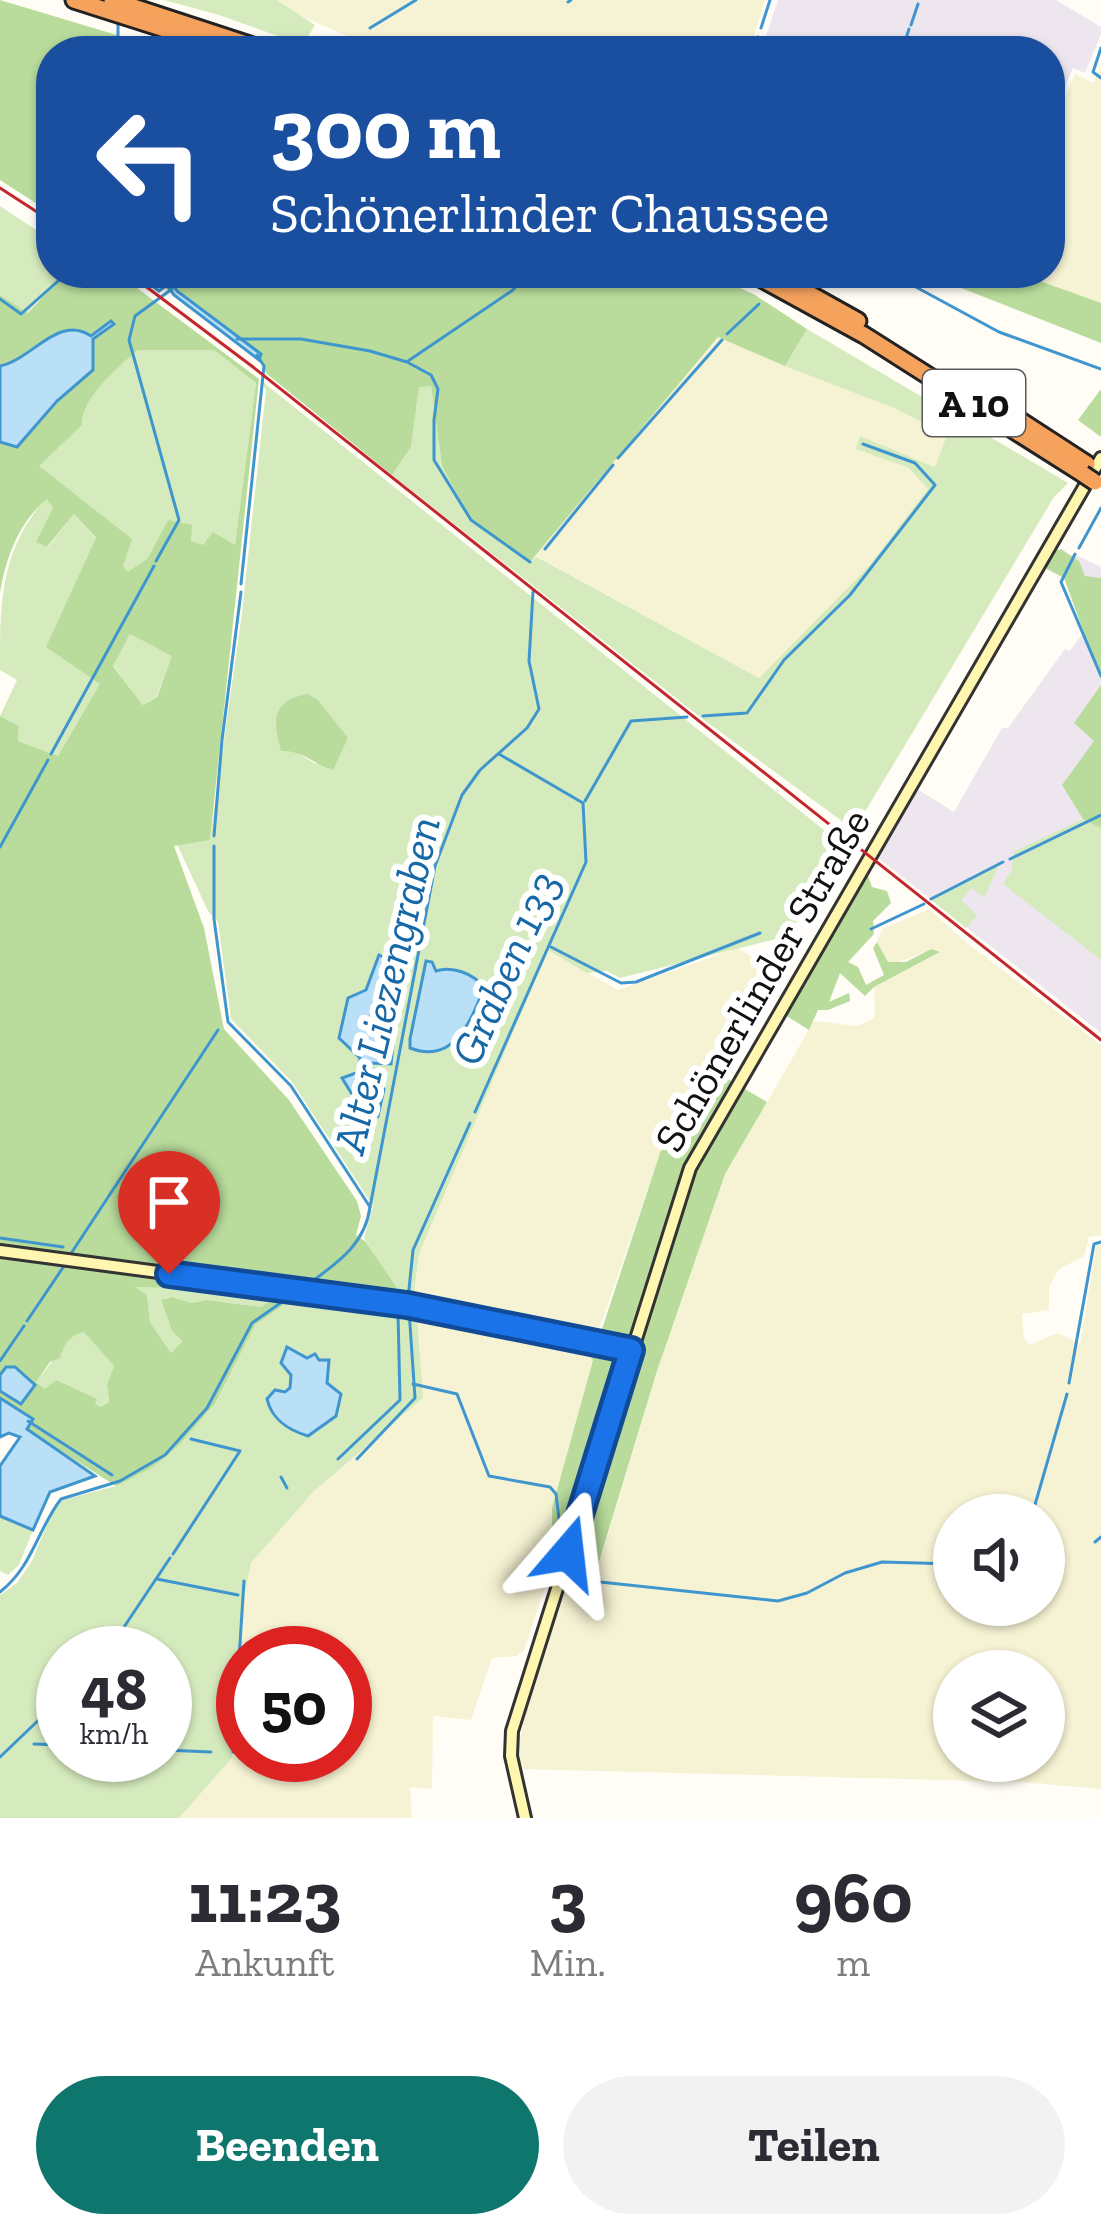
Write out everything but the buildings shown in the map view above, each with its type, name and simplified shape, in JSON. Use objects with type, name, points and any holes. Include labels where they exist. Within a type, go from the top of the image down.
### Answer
[{"type":"highway","points":[[74,0],[117,7],[217,36]]},
{"type":"highway","points":[[117,7],[194,36]]},
{"type":"highway","name":"A 10","points":[[778,288],[1095,473]]},
{"type":"highway","name":"A 10","points":[[798,288],[925,360],[1095,473]]},
{"type":"main road","name":"Schönerlinder Straße","points":[[525,1818],[511,1756],[512,1731],[695,1158],[1095,473]]},
{"type":"main road","points":[[0,1252],[407,1305],[631,1350]]},
{"type":"shaded area","points":[[277,0],[765,0],[754,36],[348,36]]},
{"type":"shaded area","points":[[778,0],[1056,0],[1101,27],[1085,73],[1073,68],[1065,86],[1065,36],[766,36]]},
{"type":"shaded area","points":[[1101,66],[1101,303],[1060,288],[1065,288],[1065,97],[1075,74],[1093,83]]},
{"type":"shaded area","points":[[718,337],[894,408],[947,435],[936,467],[860,437],[857,449],[909,468],[929,489],[869,566],[759,678],[538,557],[530,562]]},
{"type":"shaded area","points":[[1076,555],[1101,567],[1101,1033],[877,857],[917,789],[954,812],[1002,728],[1008,728],[1065,649],[1070,651],[1085,630],[1064,577]]},
{"type":"shaded area","points":[[929,909],[1101,1045],[1101,1235],[1089,1237],[1084,1256],[1058,1270],[1049,1287],[1049,1310],[1022,1314],[1029,1345],[1058,1333],[1080,1344],[1096,1246],[1101,1244],[1101,1789],[1021,1782],[1065,1782],[1065,1650],[933,1650],[933,1780],[521,1769],[517,1755],[526,1709],[566,1571],[596,1575],[656,1374],[725,1174],[814,1021],[857,1026],[871,1020],[875,1016],[874,987],[937,954],[931,949],[895,964],[888,962],[877,942],[882,929]]},
{"type":"shaded area","points":[[738,948],[765,966],[660,1153],[597,1336],[413,1302],[419,1254],[548,949],[618,990]]},
{"type":"shaded area","points":[[417,1316],[584,1348],[593,1360],[552,1508],[551,1569],[524,1650],[517,1656],[492,1658],[471,1720],[433,1716],[432,1789],[410,1787],[412,1818],[179,1818],[216,1776],[216,1782],[372,1782],[372,1626],[241,1626],[251,1562],[313,1492],[422,1399]]},
{"type":"green space","points":[[0,0],[120,36],[36,36],[36,203],[0,180]]},
{"type":"green space","points":[[164,0],[277,0],[315,25],[308,36],[278,36]]},
{"type":"green space","points":[[0,206],[36,230],[36,288],[51,288],[27,313],[0,295]]},
{"type":"green space","points":[[51,288],[137,288],[259,379],[210,840],[174,846],[204,928],[224,1029],[289,1100],[357,1201],[361,1216],[356,1235],[366,1242],[402,1296],[315,1288],[296,1298],[417,1316],[291,1300],[255,1325],[215,1403],[181,1443],[153,1467],[116,1486],[26,1429],[32,1419],[0,1398],[0,1391],[21,1403],[28,1394],[6,1367],[0,1375],[0,716],[19,726],[18,741],[58,756],[100,684],[46,647],[96,538],[74,514],[47,547],[36,542],[53,508],[47,499],[37,508],[15,541],[0,593],[0,442],[17,447],[57,401],[93,370],[93,340],[62,330],[15,363],[0,366],[0,295],[28,313]],"holes":[[[138,350],[214,350],[256,383],[235,545],[213,532],[203,545],[191,541],[192,525],[168,520],[148,558],[128,572],[123,566],[132,539],[39,466],[82,425],[94,393]],[[130,634],[172,656],[157,697],[143,705],[113,666]],[[169,1152],[188,1162],[186,1178],[168,1189],[162,1174]],[[135,1287],[191,1288],[274,1299],[261,1307],[207,1300],[192,1303],[172,1297],[161,1300],[172,1331],[182,1342],[171,1353],[150,1322],[147,1295]],[[84,1332],[114,1366],[107,1384],[109,1402],[101,1407],[95,1404],[97,1399],[56,1380],[45,1389],[36,1382],[50,1362],[60,1358],[66,1344]]]},
{"type":"green space","points":[[165,288],[740,288],[807,329],[785,366],[718,337],[530,562],[471,520],[442,466],[431,386],[419,387],[411,447],[392,475],[267,374],[259,360]]},
{"type":"green space","points":[[961,288],[1060,288],[1101,303],[1101,343]]},
{"type":"green space","points":[[807,329],[1068,483],[1054,497],[854,830],[704,720],[392,475],[411,447],[419,386],[431,386],[442,466],[530,562],[537,557],[759,678],[869,566],[928,489],[909,468],[856,449],[860,436],[935,467],[947,435],[894,408],[785,366]]},
{"type":"green space","points":[[138,350],[214,350],[256,383],[235,546],[213,533],[203,546],[191,541],[148,558],[128,573],[38,466],[82,425],[94,393]]},
{"type":"green space","points":[[259,379],[844,846],[785,940],[620,978],[607,971],[587,973],[548,950],[419,1254],[413,1302],[402,1299],[364,1238],[373,1206],[292,1082],[231,1019],[218,922],[208,911],[176,842],[210,839],[242,613],[266,390]],"holes":[[[318,700],[348,739],[316,764],[293,750]],[[379,955],[368,1025],[393,1037],[370,1062],[368,1106],[355,1099],[343,1077],[360,1072],[360,1057],[341,1026],[348,998],[366,990]]]},
{"type":"green space","points":[[1101,389],[1101,437],[1078,420]]},
{"type":"green space","points":[[46,498],[54,507],[37,541],[48,547],[74,514],[96,539],[47,647],[101,683],[58,756],[18,741],[19,726],[0,716],[17,680],[0,670],[6,578],[19,538]]},
{"type":"green space","points":[[1061,549],[1079,561],[1085,576],[1101,578],[1101,680],[1064,578],[1045,568],[1054,551]]},
{"type":"green space","points":[[130,634],[173,656],[156,697],[143,705],[113,665]]},
{"type":"green space","points":[[1101,685],[1101,828],[1083,819],[1062,785],[1094,741],[1074,723]]},
{"type":"green space","points":[[307,694],[318,700],[348,738],[333,770],[281,751],[277,730],[281,707]]},
{"type":"green space","points":[[1083,819],[1101,828],[1101,960],[1003,884],[1012,869],[1013,852]]},
{"type":"green space","points":[[1000,863],[984,898],[971,888],[961,900],[977,915],[966,928],[929,898]]},
{"type":"green space","points":[[867,873],[872,887],[887,891],[891,903],[873,921],[874,934],[848,962],[858,967],[866,985],[884,975],[873,948],[877,942],[888,962],[906,962],[931,949],[940,952],[865,996],[840,973],[829,1002],[849,993],[850,1001],[818,1010],[809,1030],[785,1015]]},
{"type":"green space","points":[[706,1066],[767,1102],[725,1174],[656,1374],[595,1575],[552,1569],[552,1508],[593,1360],[584,1348],[582,1333],[597,1336],[603,1326],[660,1153]]},
{"type":"green space","points":[[169,1151],[188,1162],[186,1178],[168,1190],[162,1174]]},
{"type":"green space","points":[[132,1286],[276,1299],[261,1307],[208,1300],[192,1303],[172,1297],[161,1300],[172,1331],[182,1343],[171,1353],[150,1322],[147,1295]]},
{"type":"green space","points":[[291,1300],[417,1316],[423,1398],[313,1492],[251,1563],[241,1626],[216,1626],[216,1776],[179,1818],[0,1818],[0,1595],[17,1583],[32,1561],[53,1510],[63,1500],[116,1486],[181,1443],[255,1325]],"holes":[[[298,1354],[328,1360],[327,1383],[340,1394],[336,1416],[285,1392],[291,1375],[281,1363]]]},
{"type":"green space","points":[[85,1331],[114,1366],[107,1384],[109,1402],[101,1408],[36,1382],[74,1334]]},
{"type":"green space","points":[[0,1516],[33,1530],[19,1565],[8,1575],[0,1571]]},
{"type":"water","points":[[169,288],[261,354],[259,360]]},
{"type":"water","points":[[111,321],[114,324],[93,339],[93,370],[57,401],[17,447],[0,442],[0,366],[56,334],[68,330],[91,336]]},
{"type":"water","points":[[379,955],[404,966],[395,1005],[373,1004],[369,1025],[385,1037],[394,1037],[391,1064],[370,1063],[384,1089],[378,1116],[355,1099],[342,1078],[359,1072],[360,1058],[339,1038],[348,998],[366,990]]},
{"type":"water","points":[[426,961],[436,971],[469,975],[484,988],[459,1037],[425,1052],[410,1048],[410,1039]]},
{"type":"water","points":[[287,1347],[307,1358],[315,1354],[319,1360],[329,1360],[327,1383],[341,1394],[336,1416],[308,1436],[282,1423],[267,1399],[275,1390],[290,1388],[291,1375],[281,1363]]},
{"type":"water","points":[[6,1367],[15,1367],[35,1385],[21,1404],[0,1391],[0,1375]]},
{"type":"water","points":[[0,1398],[33,1419],[27,1429],[95,1476],[50,1492],[33,1530],[0,1516],[0,1466],[20,1437],[9,1433],[0,1437]]},
{"type":"waterway","points":[[370,28],[416,0]]},
{"type":"waterway","points":[[761,28],[770,0]]},
{"type":"waterway","points":[[911,25],[918,4]]},
{"type":"waterway","points":[[118,20],[118,36]]},
{"type":"waterway","points":[[907,36],[909,29]]},
{"type":"waterway","points":[[1101,48],[1093,72],[1101,78]]},
{"type":"waterway","points":[[0,299],[21,314],[50,288]]},
{"type":"waterway","name":"Alter Liezengraben","points":[[408,361],[515,288]]},
{"type":"waterway","points":[[918,288],[999,332],[1101,369]]},
{"type":"waterway","points":[[156,561],[179,520],[129,340],[135,316],[172,289]]},
{"type":"waterway","points":[[727,334],[759,304]]},
{"type":"waterway","name":"Alter Liezengraben","points":[[237,339],[301,339],[370,351],[431,375],[438,389],[434,460],[471,520],[530,562]]},
{"type":"waterway","points":[[618,458],[722,340]]},
{"type":"waterway","points":[[241,584],[264,366],[257,355]]},
{"type":"waterway","points":[[703,716],[747,713],[784,660],[850,595],[935,485],[915,463],[863,444]]},
{"type":"waterway","points":[[545,549],[613,465]]},
{"type":"waterway","points":[[1079,548],[1101,508]]},
{"type":"waterway","points":[[1075,554],[1061,582],[1101,676]]},
{"type":"waterway","points":[[51,754],[154,566]]},
{"type":"waterway","points":[[214,836],[241,592]]},
{"type":"waterway","name":"Alter Liezengraben","points":[[370,1207],[435,866],[462,795],[480,770],[527,728],[539,709],[529,661],[533,592]]},
{"type":"waterway","points":[[585,801],[631,721],[687,717]]},
{"type":"waterway","name":"Graben 133","points":[[475,1112],[586,862],[583,803],[499,754]]},
{"type":"waterway","points":[[0,847],[48,760]]},
{"type":"waterway","points":[[1010,859],[1101,815]]},
{"type":"waterway","points":[[214,846],[214,919],[228,1022],[291,1086],[370,1207],[355,1243],[306,1286]]},
{"type":"waterway","points":[[931,899],[1003,862]]},
{"type":"waterway","points":[[871,929],[924,904]]},
{"type":"waterway","points":[[551,947],[621,983],[636,982],[760,933]]},
{"type":"waterway","points":[[72,1252],[218,1030]]},
{"type":"waterway","name":"Graben 133","points":[[408,1299],[413,1250],[470,1123]]},
{"type":"waterway","points":[[0,1238],[63,1247]]},
{"type":"waterway","points":[[1069,1383],[1094,1244],[1101,1242]]},
{"type":"waterway","points":[[27,1321],[64,1266]]},
{"type":"waterway","points":[[0,1592],[20,1571],[61,1499],[120,1481],[165,1455],[207,1408],[252,1323],[289,1297],[398,1313],[400,1400],[338,1459]]},
{"type":"waterway","name":"Graben 133","points":[[357,1459],[415,1398],[409,1310]]},
{"type":"waterway","points":[[0,1361],[24,1326]]},
{"type":"waterway","points":[[413,1384],[457,1394],[489,1476],[550,1487],[556,1494],[561,1535]]},
{"type":"waterway","points":[[1038,1494],[1067,1394]]},
{"type":"waterway","points":[[28,1421],[112,1475]]},
{"type":"waterway","points":[[173,1554],[240,1451],[191,1439]]},
{"type":"waterway","points":[[281,1477],[287,1488]]},
{"type":"waterway","points":[[1095,1542],[1101,1537]]},
{"type":"waterway","points":[[125,1626],[170,1558]]},
{"type":"waterway","points":[[571,1563],[576,1577],[591,1581],[778,1601],[882,1562],[933,1563]]},
{"type":"waterway","points":[[157,1579],[238,1595]]},
{"type":"waterway","points":[[241,1626],[244,1581]]},
{"type":"waterway","points":[[0,1757],[36,1723]]},
{"type":"waterway","points":[[192,1751],[211,1752]]},
{"type":"railway","points":[[0,188],[36,211]]},
{"type":"railway","points":[[148,288],[1101,1040]]},
{"type":"route","points":[[169,1274],[407,1305],[631,1350],[568,1553]]}]
